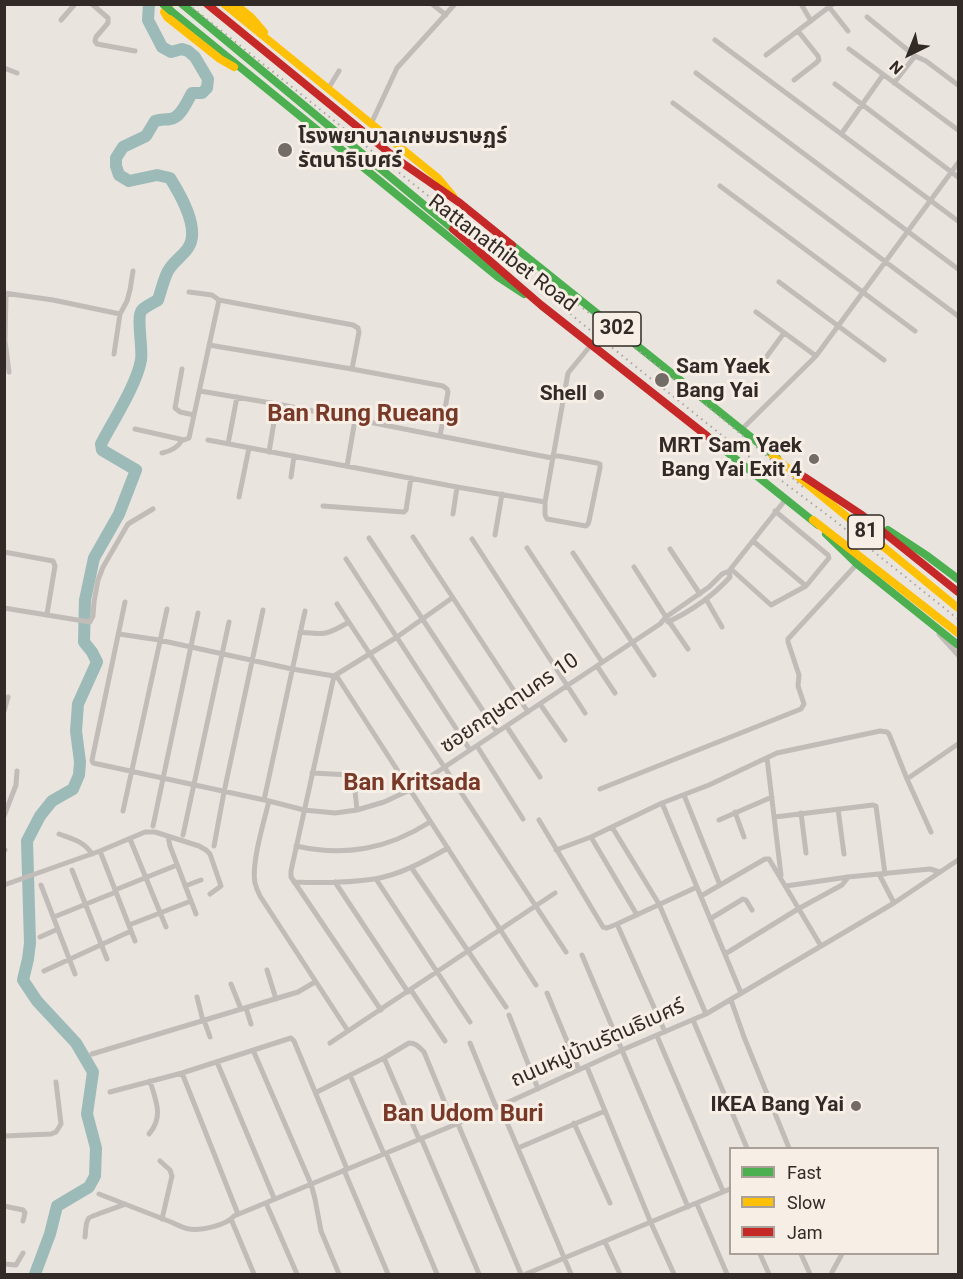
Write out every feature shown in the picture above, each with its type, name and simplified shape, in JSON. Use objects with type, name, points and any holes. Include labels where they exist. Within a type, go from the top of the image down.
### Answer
[{"type":"main road","name":"Rattanathibet Road","points":[[163,4],[498,278],[541,304]]},
{"type":"main road","name":"Rattanathibet Road","points":[[182,4],[591,345],[813,520],[857,564],[958,645]]},
{"type":"main road","name":"Rattanathibet Road","points":[[207,4],[398,160],[460,204],[774,456],[861,515]]},
{"type":"main road","name":"Rattanathibet Road","points":[[224,4],[438,178],[460,204]]},
{"type":"main road","points":[[235,4],[251,17],[278,48]]},
{"type":"main road","name":"81","points":[[774,456],[958,608]]},
{"type":"main road","points":[[861,515],[958,592]]},
{"type":"main road","name":"302","points":[[861,515],[904,540],[958,579]]},
{"type":"main road","name":"81","points":[[813,520],[958,633]]},
{"type":"street","points":[[61,20],[75,4]]},
{"type":"street","points":[[92,4],[108,18],[108,23],[96,37],[97,44],[135,51]]},
{"type":"street","points":[[432,4],[446,15]]},
{"type":"street","points":[[371,124],[397,68],[455,4]]},
{"type":"street","points":[[801,4],[811,21]]},
{"type":"street","points":[[766,55],[831,6],[848,31]]},
{"type":"street","points":[[867,17],[915,56],[926,61],[958,85]]},
{"type":"street","points":[[794,80],[819,60],[798,31]]},
{"type":"street","points":[[715,40],[958,221]]},
{"type":"street","points":[[849,49],[958,130]]},
{"type":"street","points":[[894,82],[915,56]]},
{"type":"street","points":[[4,68],[17,73]]},
{"type":"street","points":[[328,89],[339,71]]},
{"type":"street","points":[[696,73],[958,268]]},
{"type":"street","points":[[842,133],[884,75]]},
{"type":"street","points":[[835,84],[958,177]]},
{"type":"street","points":[[673,103],[958,316]]},
{"type":"street","points":[[742,429],[816,356],[958,163]]},
{"type":"street","points":[[720,186],[915,331]]},
{"type":"street","points":[[114,354],[120,314],[127,301],[133,271]]},
{"type":"street","points":[[779,282],[884,360]]},
{"type":"street","points":[[189,292],[212,295],[219,300],[353,325],[358,328],[359,332],[352,369]]},
{"type":"street","points":[[9,372],[5,341],[5,293],[120,314]]},
{"type":"street","points":[[135,429],[182,440],[189,438],[219,300]]},
{"type":"street","points":[[756,312],[816,356]]},
{"type":"street","points":[[756,371],[784,333]]},
{"type":"street","points":[[209,345],[443,386],[448,392],[440,436]]},
{"type":"street","points":[[200,392],[277,404],[440,436],[552,456],[597,463],[600,464],[589,521],[586,526],[547,519],[545,502],[552,456],[569,370],[591,345]]},
{"type":"street","points":[[182,369],[175,408],[180,412],[195,415]]},
{"type":"street","points":[[228,444],[237,397]]},
{"type":"street","points":[[269,452],[277,404]]},
{"type":"street","points":[[347,466],[356,420]]},
{"type":"street","points":[[162,453],[174,449],[182,440]]},
{"type":"street","points":[[208,440],[545,502]]},
{"type":"street","points":[[240,497],[249,448]]},
{"type":"street","points":[[291,477],[294,456]]},
{"type":"street","points":[[323,506],[404,512],[411,478]]},
{"type":"street","points":[[453,514],[457,487]]},
{"type":"street","points":[[495,535],[502,494]]},
{"type":"street","name":"ซอยกฤษดานคร 10","points":[[667,620],[722,574],[730,570],[786,499]]},
{"type":"street","points":[[4,608],[90,622],[93,616],[98,580],[103,567],[128,524],[153,509]]},
{"type":"street","points":[[730,570],[771,605],[806,586],[829,558],[776,512]]},
{"type":"street","points":[[413,537],[528,712]]},
{"type":"street","points":[[369,538],[497,732]]},
{"type":"street","points":[[472,539],[585,713]]},
{"type":"street","points":[[753,541],[806,586]]},
{"type":"street","points":[[527,548],[615,693]]},
{"type":"street","points":[[670,549],[700,594]]},
{"type":"street","points":[[4,552],[53,561],[55,566],[46,614]]},
{"type":"street","points":[[573,553],[654,675]]},
{"type":"street","points":[[346,559],[470,750]]},
{"type":"street","points":[[600,789],[801,709],[804,704],[798,686],[799,675],[788,639],[857,564]]},
{"type":"street","points":[[634,567],[688,649]]},
{"type":"street","name":"ซอยกฤษดานคร 10","points":[[119,634],[93,763],[304,810],[335,813],[357,810],[384,802],[445,768],[660,624],[706,599],[730,577],[730,570]]},
{"type":"street","points":[[125,602],[119,634],[159,640],[292,669],[335,675],[397,637],[452,598]]},
{"type":"street","points":[[706,599],[722,627]]},
{"type":"street","points":[[337,604],[566,952]]},
{"type":"street","points":[[123,811],[167,609]]},
{"type":"street","points":[[214,846],[263,610]]},
{"type":"street","points":[[305,611],[255,861],[255,884],[260,896],[348,1031]]},
{"type":"street","points":[[153,826],[198,614]]},
{"type":"street","points":[[921,615],[958,655]]},
{"type":"street","points":[[183,835],[229,622]]},
{"type":"street","points":[[300,632],[320,635],[349,622]]},
{"type":"street","points":[[335,675],[291,877],[381,1010]]},
{"type":"street","points":[[335,675],[536,985]]},
{"type":"street","points":[[4,711],[8,697]]},
{"type":"street","points":[[540,704],[565,741]]},
{"type":"street","points":[[507,726],[540,777]]},
{"type":"street","points":[[556,850],[591,837],[777,753],[884,731],[889,734],[931,832]]},
{"type":"street","points":[[907,779],[958,744]]},
{"type":"street","points":[[477,746],[523,819]]},
{"type":"street","points":[[767,758],[782,879]]},
{"type":"street","points":[[4,816],[16,785],[17,771]]},
{"type":"street","points":[[312,773],[352,776],[357,810]]},
{"type":"street","points":[[684,795],[720,885]]},
{"type":"street","points":[[719,819],[772,797]]},
{"type":"street","points":[[662,803],[741,993]]},
{"type":"street","points":[[775,816],[876,806],[882,874],[894,903]]},
{"type":"street","points":[[838,809],[844,854]]},
{"type":"street","points":[[735,812],[744,837]]},
{"type":"street","points":[[801,813],[806,853]]},
{"type":"street","points":[[539,820],[603,927],[607,928],[617,924],[697,887]]},
{"type":"street","points":[[296,846],[314,850],[372,848],[400,839],[430,822]]},
{"type":"street","points":[[612,827],[659,904],[706,1014]]},
{"type":"street","points":[[4,885],[151,831],[204,848],[210,854],[221,886],[210,894]]},
{"type":"street","points":[[59,834],[83,843],[92,854]]},
{"type":"street","points":[[168,836],[196,914]]},
{"type":"street","points":[[591,837],[637,915]]},
{"type":"street","points":[[130,839],[166,927]]},
{"type":"street","points":[[294,882],[375,879],[411,867],[448,848]]},
{"type":"street","points":[[100,851],[135,941]]},
{"type":"street","points":[[701,896],[767,859],[771,861],[821,946]]},
{"type":"street","name":"ถนนหมู่บ้านรัตนธิเบศร์","points":[[99,1194],[182,1227],[196,1230],[213,1227],[274,1198],[498,1107],[706,1014],[894,903],[958,860]]},
{"type":"street","points":[[54,917],[177,865]]},
{"type":"street","points":[[411,867],[506,1007]]},
{"type":"street","points":[[786,886],[930,869],[940,872]]},
{"type":"street","points":[[72,870],[107,959]]},
{"type":"street","points":[[725,954],[842,885],[848,877]]},
{"type":"street","points":[[375,879],[470,1022]]},
{"type":"street","points":[[185,886],[201,880]]},
{"type":"street","points":[[335,882],[445,1041]]},
{"type":"street","points":[[41,885],[75,974]]},
{"type":"street","points":[[330,1043],[555,893]]},
{"type":"street","points":[[710,919],[743,899],[747,900],[752,910]]},
{"type":"street","points":[[44,971],[100,945],[160,912],[191,901]]},
{"type":"street","points":[[617,924],[665,1032]]},
{"type":"street","points":[[40,938],[58,929]]},
{"type":"street","points":[[582,955],[688,1207]]},
{"type":"street","points":[[267,970],[276,999]]},
{"type":"street","points":[[92,1054],[298,992],[315,982]]},
{"type":"street","points":[[231,984],[251,1024]]},
{"type":"street","points":[[547,993],[579,1070]]},
{"type":"street","points":[[196,997],[210,1037]]},
{"type":"street","points":[[731,1000],[788,1147]]},
{"type":"street","points":[[509,1015],[538,1089]]},
{"type":"street","points":[[693,1020],[746,1147]]},
{"type":"street","points":[[657,1036],[723,1191]]},
{"type":"street","points":[[110,1092],[182,1073],[291,1038],[316,1092],[388,1275]]},
{"type":"street","points":[[316,1092],[409,1043],[420,1048],[424,1052],[521,1275]]},
{"type":"street","points":[[470,1043],[518,1148],[571,1275]]},
{"type":"street","points":[[253,1050],[310,1184],[321,1231],[339,1275]]},
{"type":"street","points":[[384,1058],[479,1275]]},
{"type":"street","points":[[217,1062],[274,1198]]},
{"type":"street","points":[[587,1067],[674,1275]]},
{"type":"street","points":[[182,1073],[238,1214]]},
{"type":"street","points":[[350,1075],[437,1275]]},
{"type":"street","points":[[149,1134],[157,1123],[158,1117],[150,1081]]},
{"type":"street","points":[[4,1136],[56,1132],[61,1124],[56,1082]]},
{"type":"street","points":[[518,1148],[605,1111]]},
{"type":"street","points":[[574,1124],[610,1203]]},
{"type":"street","points":[[160,1161],[170,1170],[172,1176],[162,1218]]},
{"type":"street","points":[[526,1275],[729,1189]]},
{"type":"street","points":[[266,1203],[297,1275]]},
{"type":"street","points":[[86,1237],[87,1219],[91,1215],[100,1214],[125,1204]]},
{"type":"street","points":[[697,1204],[727,1275]]},
{"type":"street","points":[[4,1206],[23,1210],[25,1213],[23,1221]]},
{"type":"street","points":[[231,1219],[254,1275]]},
{"type":"street","points":[[605,1242],[620,1275]]},
{"type":"street","points":[[4,1264],[16,1265],[23,1253]]},
{"type":"street","points":[[760,1255],[769,1275]]},
{"type":"street","points":[[801,1255],[810,1275]]},
{"type":"street","points":[[831,1275],[841,1255]]},
{"type":"waterway","points":[[35,1274],[50,1234],[57,1206],[89,1187],[95,1176],[96,1148],[87,1114],[93,1072],[76,1043],[37,1001],[23,980],[30,943],[27,841],[40,816],[52,801],[73,789],[79,775],[80,762],[76,731],[78,704],[97,662],[84,642],[85,600],[94,558],[119,514],[136,470],[102,450],[101,444],[139,370],[141,360],[140,313],[158,300],[171,266],[188,248],[192,231],[188,212],[170,178],[157,175],[129,181],[119,175],[116,158],[123,147],[146,136],[155,121],[177,116],[192,93],[202,93],[207,88],[208,79],[195,57],[188,51],[182,49],[171,52],[162,47],[148,20],[149,4]]},
{"type":"railway","points":[[188,4],[496,250],[580,322],[739,449],[834,520],[958,619]]},
{"type":"railway","points":[[520,262],[665,372],[804,488]]},
{"type":"traffic: fast","points":[[163,4],[171,11]]},
{"type":"traffic: fast","points":[[182,4],[453,229]]},
{"type":"traffic: fast","points":[[171,11],[498,277],[524,294]]},
{"type":"traffic: fast","points":[[512,245],[777,458]]},
{"type":"traffic: fast","points":[[707,436],[818,525]]},
{"type":"traffic: fast","points":[[888,530],[958,579]]},
{"type":"traffic: fast","points":[[826,534],[857,564],[958,645]]},
{"type":"traffic: slow","points":[[170,4],[164,12],[167,17],[220,59],[234,67]]},
{"type":"traffic: slow","points":[[224,4],[438,178],[453,196]]},
{"type":"traffic: slow","points":[[235,4],[264,32]]},
{"type":"traffic: slow","points":[[773,456],[958,608]]},
{"type":"traffic: slow","points":[[813,520],[958,633]]},
{"type":"traffic: jam","points":[[207,4],[398,160],[460,203],[512,245]]},
{"type":"traffic: jam","points":[[453,229],[541,305],[707,436]]},
{"type":"traffic: jam","points":[[803,476],[862,515],[958,592]]},
{"type":"place","name":"โรงพยาบาลเกษมราษฏร์ รัตนาธิเบศร์","points":[[285,150]]},
{"type":"place","name":"Sam Yaek Bang Yai","points":[[662,380]]},
{"type":"place","name":"Shell","points":[[599,395]]},
{"type":"place","name":"MRT Sam Yaek Bang Yai Exit 4","points":[[814,459]]},
{"type":"place","name":"IKEA Bang Yai","points":[[856,1106]]},
{"type":"district","name":"Ban Rung Rueang","points":[[363,415]]},
{"type":"district","name":"Ban Kritsada","points":[[412,784]]},
{"type":"district","name":"Ban Udom Buri","points":[[463,1115]]}]
